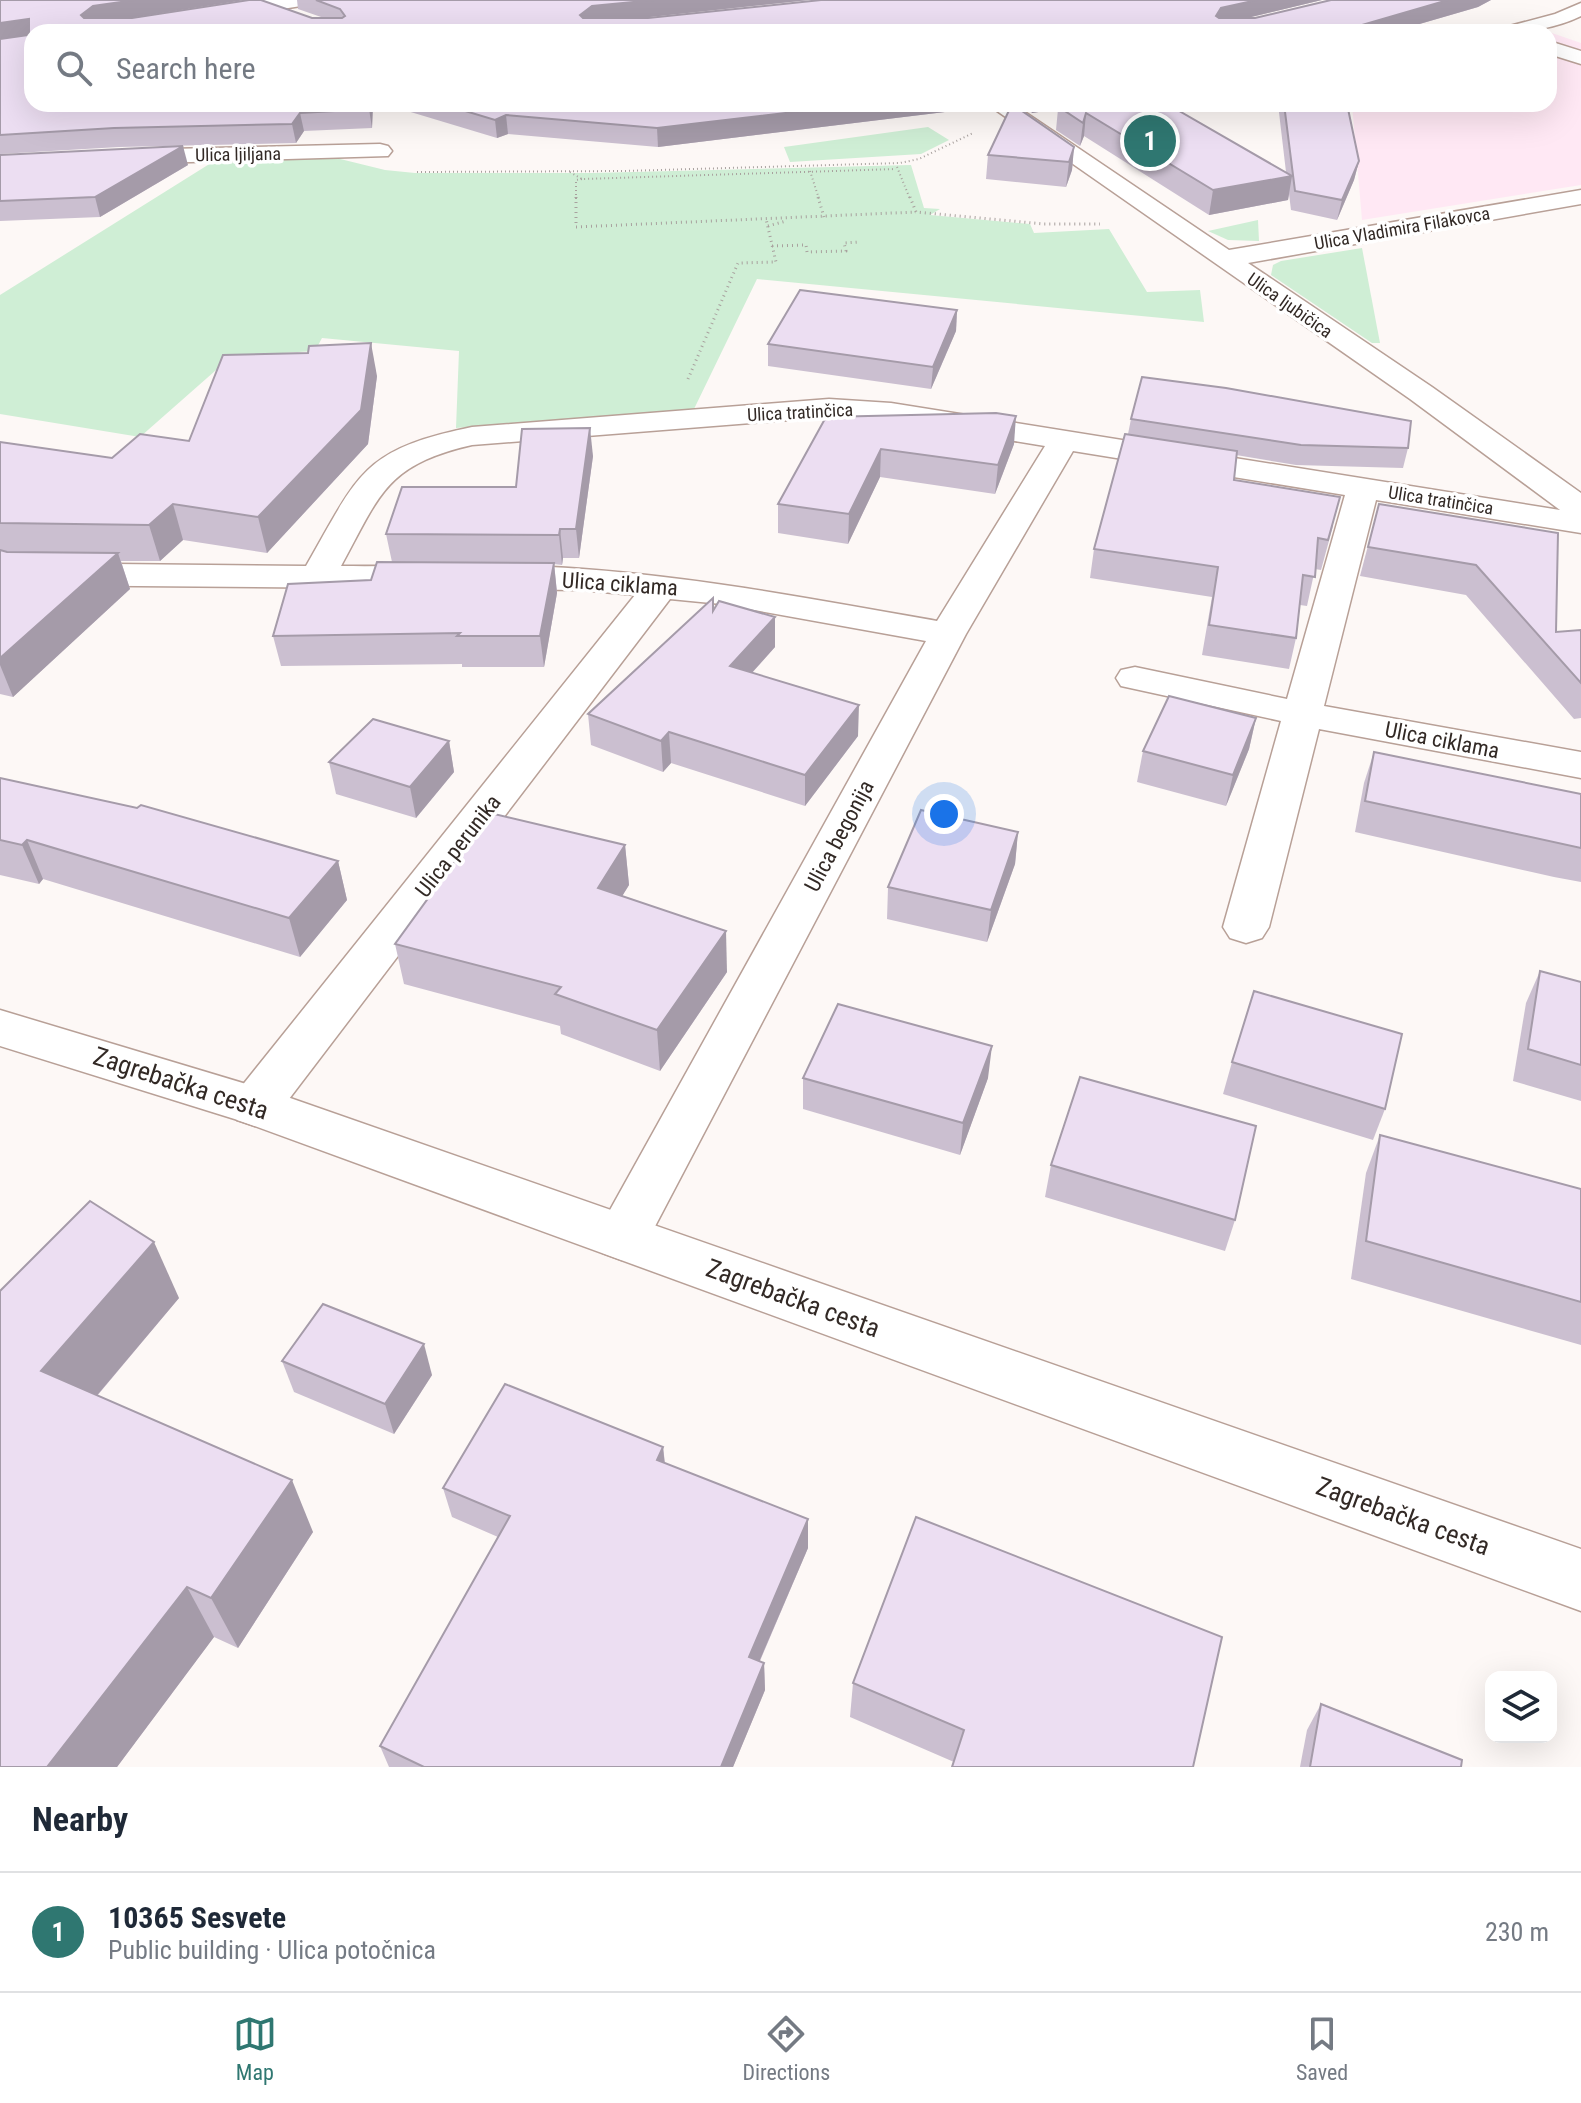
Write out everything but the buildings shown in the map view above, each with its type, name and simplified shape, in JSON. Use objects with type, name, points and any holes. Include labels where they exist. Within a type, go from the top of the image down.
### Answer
[{"type":"street","points":[[141,24],[254,3],[301,0]]},
{"type":"street","points":[[254,3],[306,21]]},
{"type":"street","points":[[1572,21],[1581,9]]},
{"type":"street","points":[[1557,50],[1581,58]]},
{"type":"street","points":[[1014,115],[1066,118]]},
{"type":"street","name":"Ulica ljubičica","points":[[1014,115],[1507,454],[1581,509]]},
{"type":"street","name":"Ulica ljiljana","points":[[104,158],[380,151]]},
{"type":"street","name":"Ulica Vladimira Filakovca","points":[[1224,259],[1581,197]]},
{"type":"street","name":"Ulica tratinčica","points":[[318,575],[370,484],[379,473],[415,451],[472,436],[829,408],[859,408],[1581,523]]},
{"type":"street","name":"Ulica begonija","points":[[622,1237],[948,634],[1064,440]]},
{"type":"street","points":[[1246,927],[1363,488]]},
{"type":"street","name":"Ulica ciklama","points":[[0,570],[20,574],[580,579],[721,593],[948,634]]},
{"type":"street","name":"Ulica perunika","points":[[255,1106],[661,586]]},
{"type":"street","name":"Ulica ciklama","points":[[1135,678],[1303,714],[1581,765]]},
{"type":"street","name":"Zagrebačka cesta","points":[[0,1028],[255,1106],[1581,1580]]},
{"type":"path","points":[[327,152],[387,168],[420,172],[900,163],[919,159],[1014,115]]},
{"type":"path","points":[[896,169],[900,163]]},
{"type":"path","points":[[896,169],[576,180],[576,227],[916,212],[1044,224],[1101,224]]},
{"type":"path","points":[[896,169],[916,212]]},
{"type":"path","points":[[570,171],[582,179]]},
{"type":"path","points":[[810,171],[824,217]]},
{"type":"path","points":[[768,226],[795,218]]},
{"type":"path","points":[[670,420],[738,263],[776,262],[766,219]]},
{"type":"path","points":[[772,246],[806,245],[807,252],[846,251],[844,243],[860,242]]},
{"type":"shaded area","points":[[1557,35],[1581,43],[1581,185],[1362,220],[1353,112],[1557,112]]},
{"type":"green space","points":[[928,127],[949,140],[921,154],[790,162],[784,147]]},
{"type":"green space","points":[[328,156],[385,170],[415,173],[593,173],[911,165],[924,208],[940,209],[930,215],[1030,224],[1034,233],[1109,229],[1147,292],[1200,290],[1204,322],[757,279],[694,409],[456,428],[459,351],[322,338],[315,351],[232,356],[140,437],[0,414],[0,295],[211,163]]},
{"type":"green space","points":[[1258,220],[1259,241],[1228,240],[1208,231]]},
{"type":"green space","points":[[1362,248],[1380,343],[1372,343],[1271,275],[1273,265],[1281,261]]},
{"type":"place","name":"10365 Sesvete","points":[[1150,141]]}]
